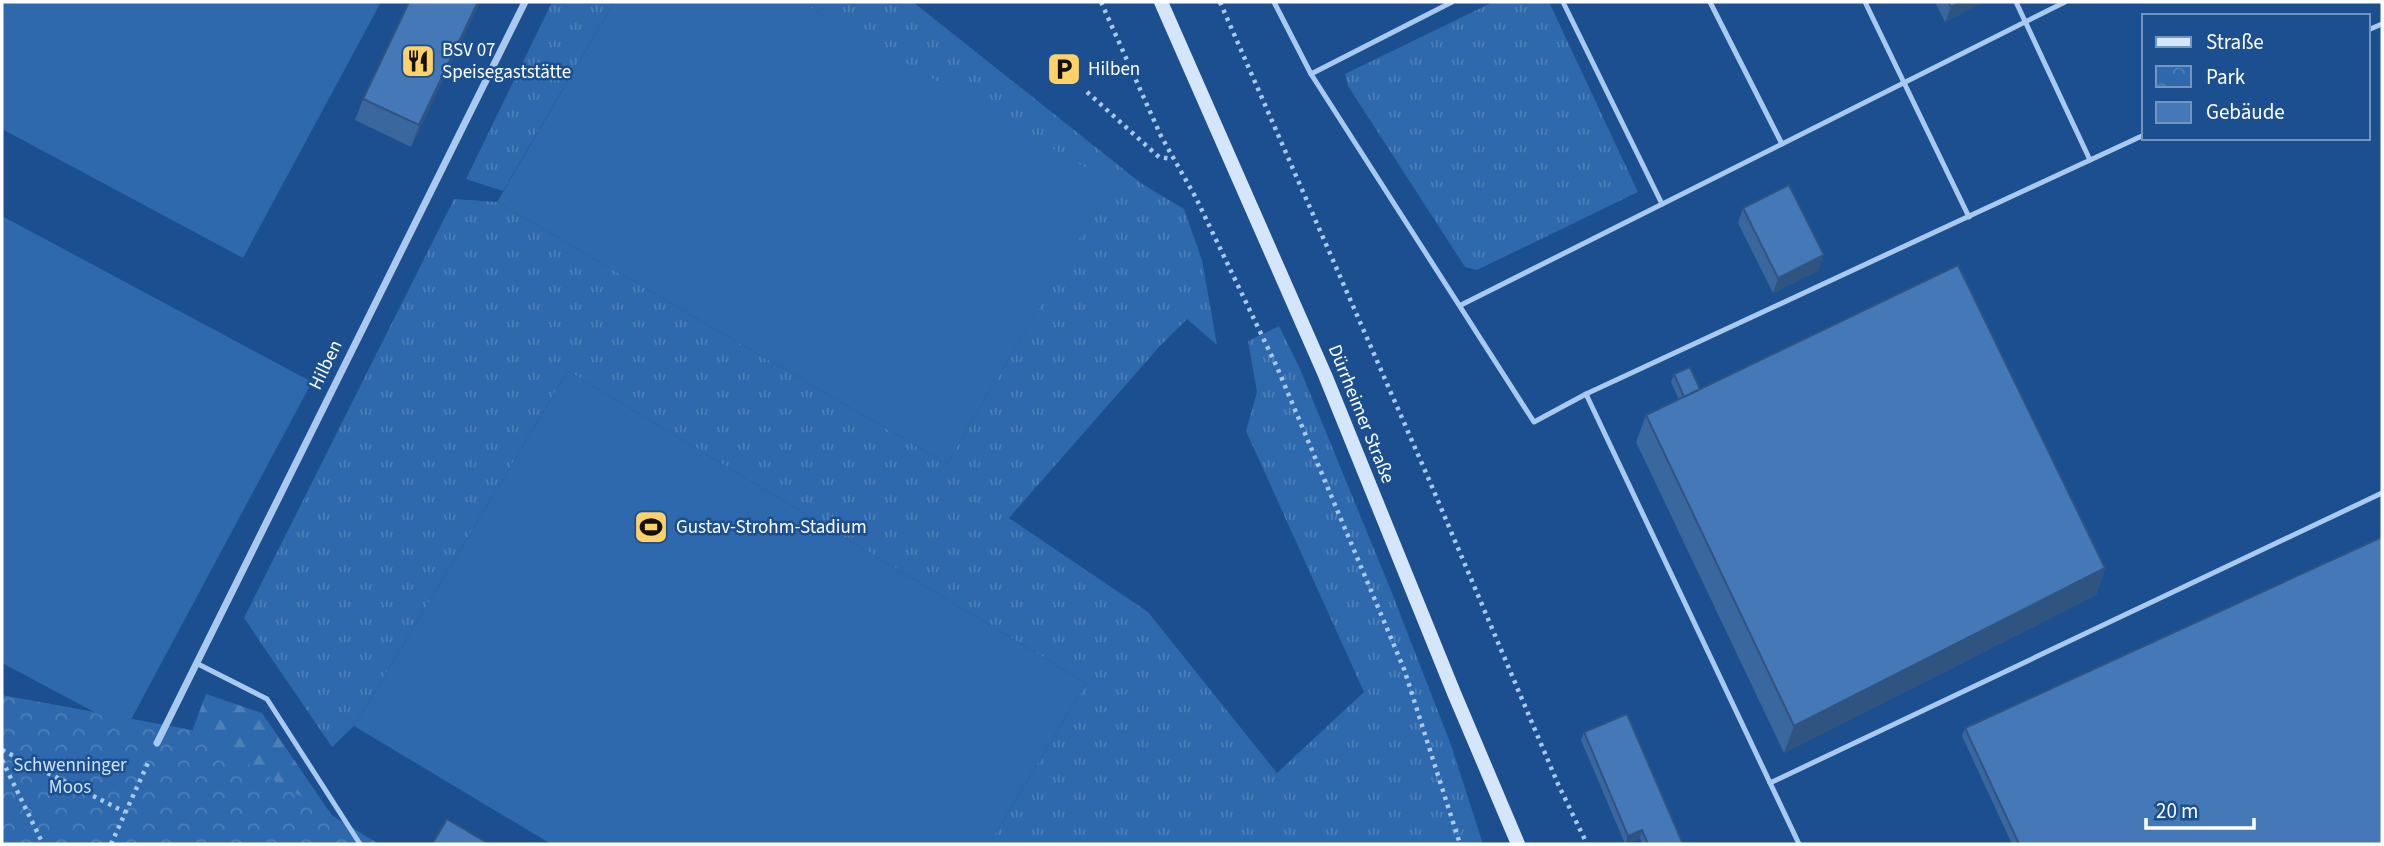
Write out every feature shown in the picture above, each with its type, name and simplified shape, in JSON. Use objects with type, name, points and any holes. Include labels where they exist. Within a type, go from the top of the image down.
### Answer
[{"type":"main road","name":"Dürrheimer Straße","points":[[1161,2],[1325,375],[1518,844]]},
{"type":"street","name":"Hilben","points":[[158,743],[524,2]]},
{"type":"lane","points":[[1273,2],[1311,74],[1534,422],[1586,394],[2142,136]]},
{"type":"lane","points":[[1311,74],[1452,2]]},
{"type":"lane","points":[[1563,2],[1662,204]]},
{"type":"lane","points":[[1710,2],[1782,144]]},
{"type":"lane","points":[[1865,2],[1969,217]]},
{"type":"lane","points":[[2016,2],[2090,160]]},
{"type":"lane","points":[[1461,305],[2065,2]]},
{"type":"lane","points":[[1586,394],[1799,844]]},
{"type":"lane","points":[[1770,783],[2382,493]]},
{"type":"lane","points":[[196,663],[267,699],[360,844]]},
{"type":"path","points":[[1101,2],[1172,159],[1196,198],[1277,367],[1394,644],[1460,844]]},
{"type":"path","points":[[1220,2],[1558,784],[1587,844]]},
{"type":"path","points":[[1087,92],[1159,157],[1172,159]]},
{"type":"path","points":[[111,844],[158,743]]},
{"type":"path","points":[[2,750],[125,813]]},
{"type":"path","points":[[2,760],[43,844]]},
{"type":"green space","points":[[2,2],[381,2],[243,258],[2,129]]},
{"type":"green space","points":[[552,2],[614,2],[503,191],[466,179]]},
{"type":"green space","points":[[614,2],[801,2],[1112,183],[947,464],[497,202]]},
{"type":"green space","points":[[801,2],[913,2],[1142,184],[1184,209],[1202,260],[1217,345],[1187,319],[1159,347],[1009,518],[1148,612],[1277,773],[1364,692],[1246,431],[1257,392],[1248,341],[1279,326],[1300,369],[1390,588],[1451,745],[1483,844],[989,844],[1086,683],[568,371],[354,726],[332,747],[244,618],[454,199],[497,202],[947,464],[1111,184]]},
{"type":"green space","points":[[1493,2],[1549,2],[1638,192],[1477,270],[1465,267],[1348,86],[1345,74]]},
{"type":"green space","points":[[2,216],[312,382],[126,729],[2,663]]},
{"type":"green space","name":"Gustav-Strohm-Stadium","points":[[568,371],[1086,683],[989,844],[551,844],[354,726]]},
{"type":"green space","points":[[206,694],[262,713],[346,836],[341,844],[150,844]]},
{"type":"green space","name":"Schwenninger Moos","points":[[2,695],[192,730],[379,844],[2,844]]},
{"type":"building","name":"BSV 07 Speisegaststätte","points":[[409,2],[478,2],[419,125],[363,99]]},
{"type":"building","points":[[1789,185],[1824,255],[1778,278],[1743,208]]},
{"type":"building","points":[[1958,265],[2105,568],[1794,726],[1646,415]]},
{"type":"building","points":[[1690,367],[1700,389],[1684,397],[1674,374]]},
{"type":"building","points":[[2382,537],[2382,844],[2019,844],[1965,728]]},
{"type":"building","points":[[1627,714],[1683,844],[1648,844],[1642,830],[1628,836],[1584,732]]},
{"type":"building","points":[[447,819],[489,844],[432,844]]},
{"type":"place","name":"BSV 07 Speisegaststätte","points":[[418,61]]},
{"type":"place","name":"Hilben","points":[[1064,69]]},
{"type":"place","name":"Gustav-Strohm-Stadium","points":[[651,527]]}]
